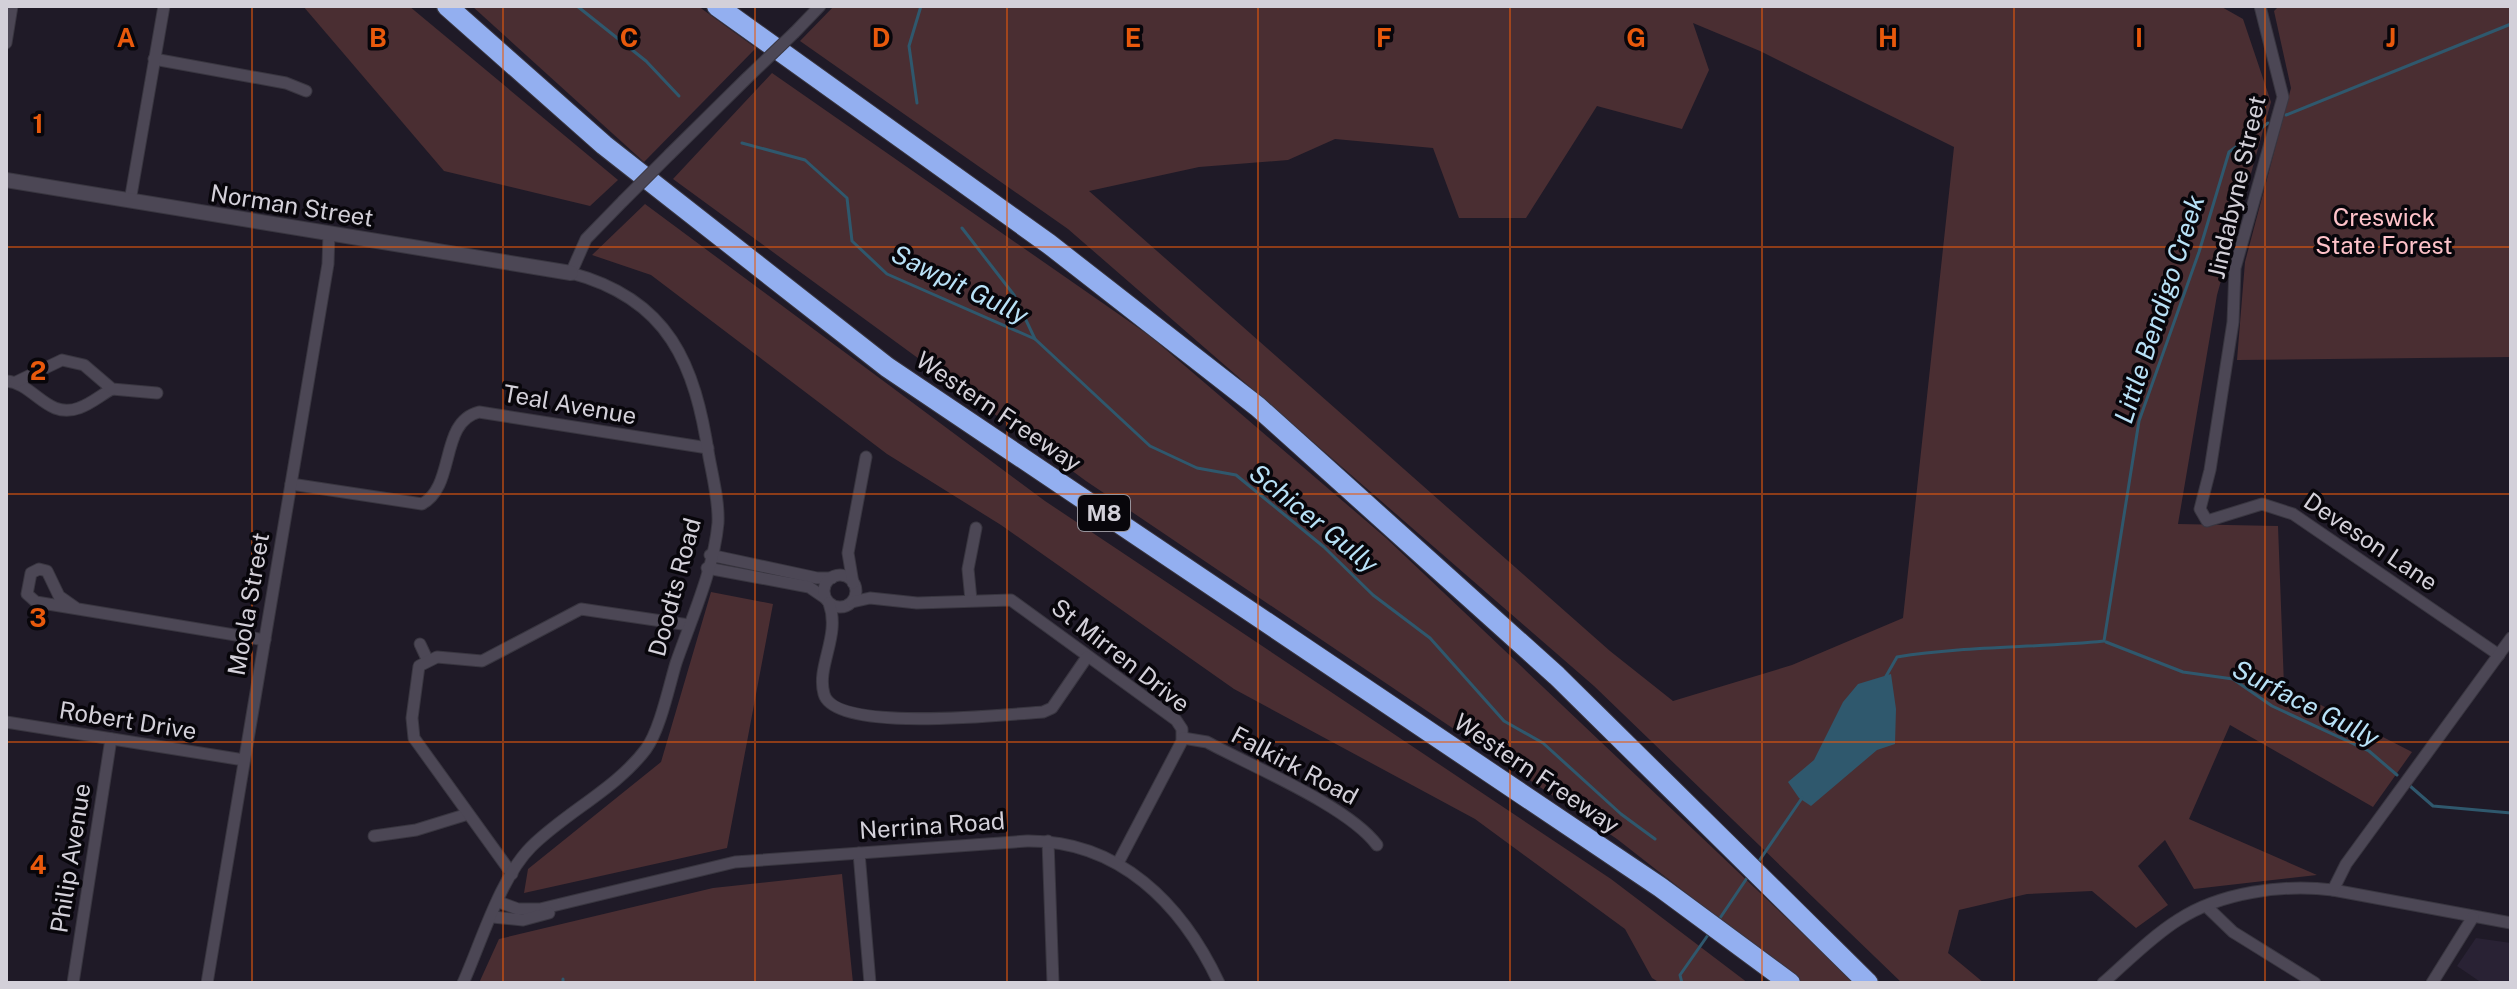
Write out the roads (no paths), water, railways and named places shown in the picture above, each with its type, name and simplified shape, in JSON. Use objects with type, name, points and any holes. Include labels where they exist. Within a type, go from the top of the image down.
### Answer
[{"type":"highway","name":"Western Freeway","points":[[447,6],[604,145],[887,367],[1660,887],[1790,983]]},
{"type":"highway","points":[[717,6],[1049,244],[1258,407],[1557,676],[1868,983]]},
{"type":"street","points":[[6,43],[12,6]]},
{"type":"street","points":[[130,201],[164,6]]},
{"type":"street","points":[[571,273],[582,244],[820,6]]},
{"type":"street","name":"Jindabyne Street","points":[[2207,521],[2200,509],[2210,470],[2233,322],[2235,268],[2283,97],[2260,6]]},
{"type":"street","points":[[154,59],[286,83],[306,91]]},
{"type":"street","name":"Norman Street","points":[[6,180],[571,273]]},
{"type":"street","name":"Moola Street","points":[[207,983],[329,262],[329,233]]},
{"type":"street","name":"Doodts Road","points":[[463,983],[512,874],[532,846],[603,790],[647,748],[689,625],[718,516],[696,391],[671,336],[621,290],[571,273]]},
{"type":"street","points":[[11,382],[62,360],[84,365],[112,389],[157,393]]},
{"type":"street","points":[[11,382],[43,404],[62,410],[80,408],[112,389]]},
{"type":"street","points":[[460,404],[468,416]]},
{"type":"street","name":"Teal Avenue","points":[[291,484],[422,504],[437,491],[458,428],[468,416],[489,413],[708,448]]},
{"type":"street","points":[[866,457],[848,553],[853,584],[851,603],[833,634],[823,684],[827,701],[840,709],[914,720],[1043,712],[1052,708],[1087,657]]},
{"type":"street","name":"Deveson Lane","points":[[2207,521],[2262,504],[2285,510],[2325,533],[2499,655]]},
{"type":"street","points":[[971,600],[968,569],[976,528]]},
{"type":"street","points":[[833,634],[824,588],[848,553]]},
{"type":"street","points":[[708,562],[814,577],[845,576],[853,584]]},
{"type":"street","points":[[708,562],[805,586],[838,607],[851,603]]},
{"type":"street","points":[[76,608],[59,596],[47,571],[38,569],[31,573],[27,592],[32,601],[265,640]]},
{"type":"street","name":"St Mirren Drive","points":[[853,584],[889,600]]},
{"type":"street","name":"St Mirren Drive","points":[[851,603],[870,598],[917,603],[1000,598],[1015,602],[1176,720],[1183,738],[1118,863]]},
{"type":"street","points":[[512,874],[413,735],[417,672],[427,659],[440,657],[482,661],[566,611],[598,609],[689,625]]},
{"type":"street","points":[[2333,890],[2346,864],[2511,638]]},
{"type":"street","points":[[420,644],[427,659]]},
{"type":"street","name":"Robert Drive","points":[[6,722],[244,760]]},
{"type":"street","name":"Falkirk Road","points":[[1183,738],[1207,742],[1342,815],[1360,825],[1377,845]]},
{"type":"street","name":"Philip Avenue","points":[[73,983],[111,739]]},
{"type":"street","points":[[374,836],[416,830],[468,814]]},
{"type":"street","points":[[1052,841],[1053,983]]},
{"type":"street","name":"Nerrina Road","points":[[493,917],[532,918],[591,898],[708,866],[1052,841],[1090,849],[1118,863],[1167,903],[1219,983]]},
{"type":"street","points":[[859,853],[870,983]]},
{"type":"street","points":[[2103,983],[2172,924],[2206,906],[2276,890],[2333,890],[2511,923]]},
{"type":"street","name":"Nerrina Road","points":[[499,902],[530,910],[591,898]]},
{"type":"street","points":[[2206,906],[2233,932],[2315,983]]},
{"type":"street","points":[[2432,983],[2473,917]]},
{"type":"water","points":[[1891,674],[1896,709],[1895,744],[1877,750],[1811,806],[1799,798],[1788,782],[1814,760],[1843,702],[1858,684]]},
{"type":"waterway","name":"Sawpit Gully","points":[[577,6],[646,61],[679,96]]},
{"type":"waterway","name":"Schicer Gully","points":[[917,103],[909,46],[921,6]]},
{"type":"waterway","name":"Little Bendigo Creek","points":[[2286,115],[2511,24]]},
{"type":"waterway","name":"Little Bendigo Creek","points":[[1885,678],[1897,657],[2104,641],[2139,421],[2199,252],[2229,152],[2268,123]]},
{"type":"waterway","name":"Sawpit Gully","points":[[742,143],[805,160],[847,198],[852,241],[887,274],[1035,339]]},
{"type":"waterway","name":"Schicer Gully","points":[[962,228],[1014,295],[1035,339],[1150,446],[1197,468],[1236,475],[1324,547],[1373,595],[1430,638],[1504,721],[1543,743],[1621,814],[1655,839]]},
{"type":"waterway","name":"Surface Gully","points":[[2106,642],[2183,672],[2233,679],[2272,706],[2369,751],[2397,775]]},
{"type":"waterway","name":"Surface Gully","points":[[2410,786],[2433,806],[2511,813]]},
{"type":"waterway","name":"Little Bendigo Creek","points":[[1759,861],[1802,798]]},
{"type":"waterway","name":"Little Bendigo Creek","points":[[1720,918],[1747,878]]},
{"type":"waterway","name":"Little Bendigo Creek","points":[[1682,983],[1680,975],[1708,935]]},
{"type":"park label","name":"Creswick State Forest","points":[[2384,231]]}]
